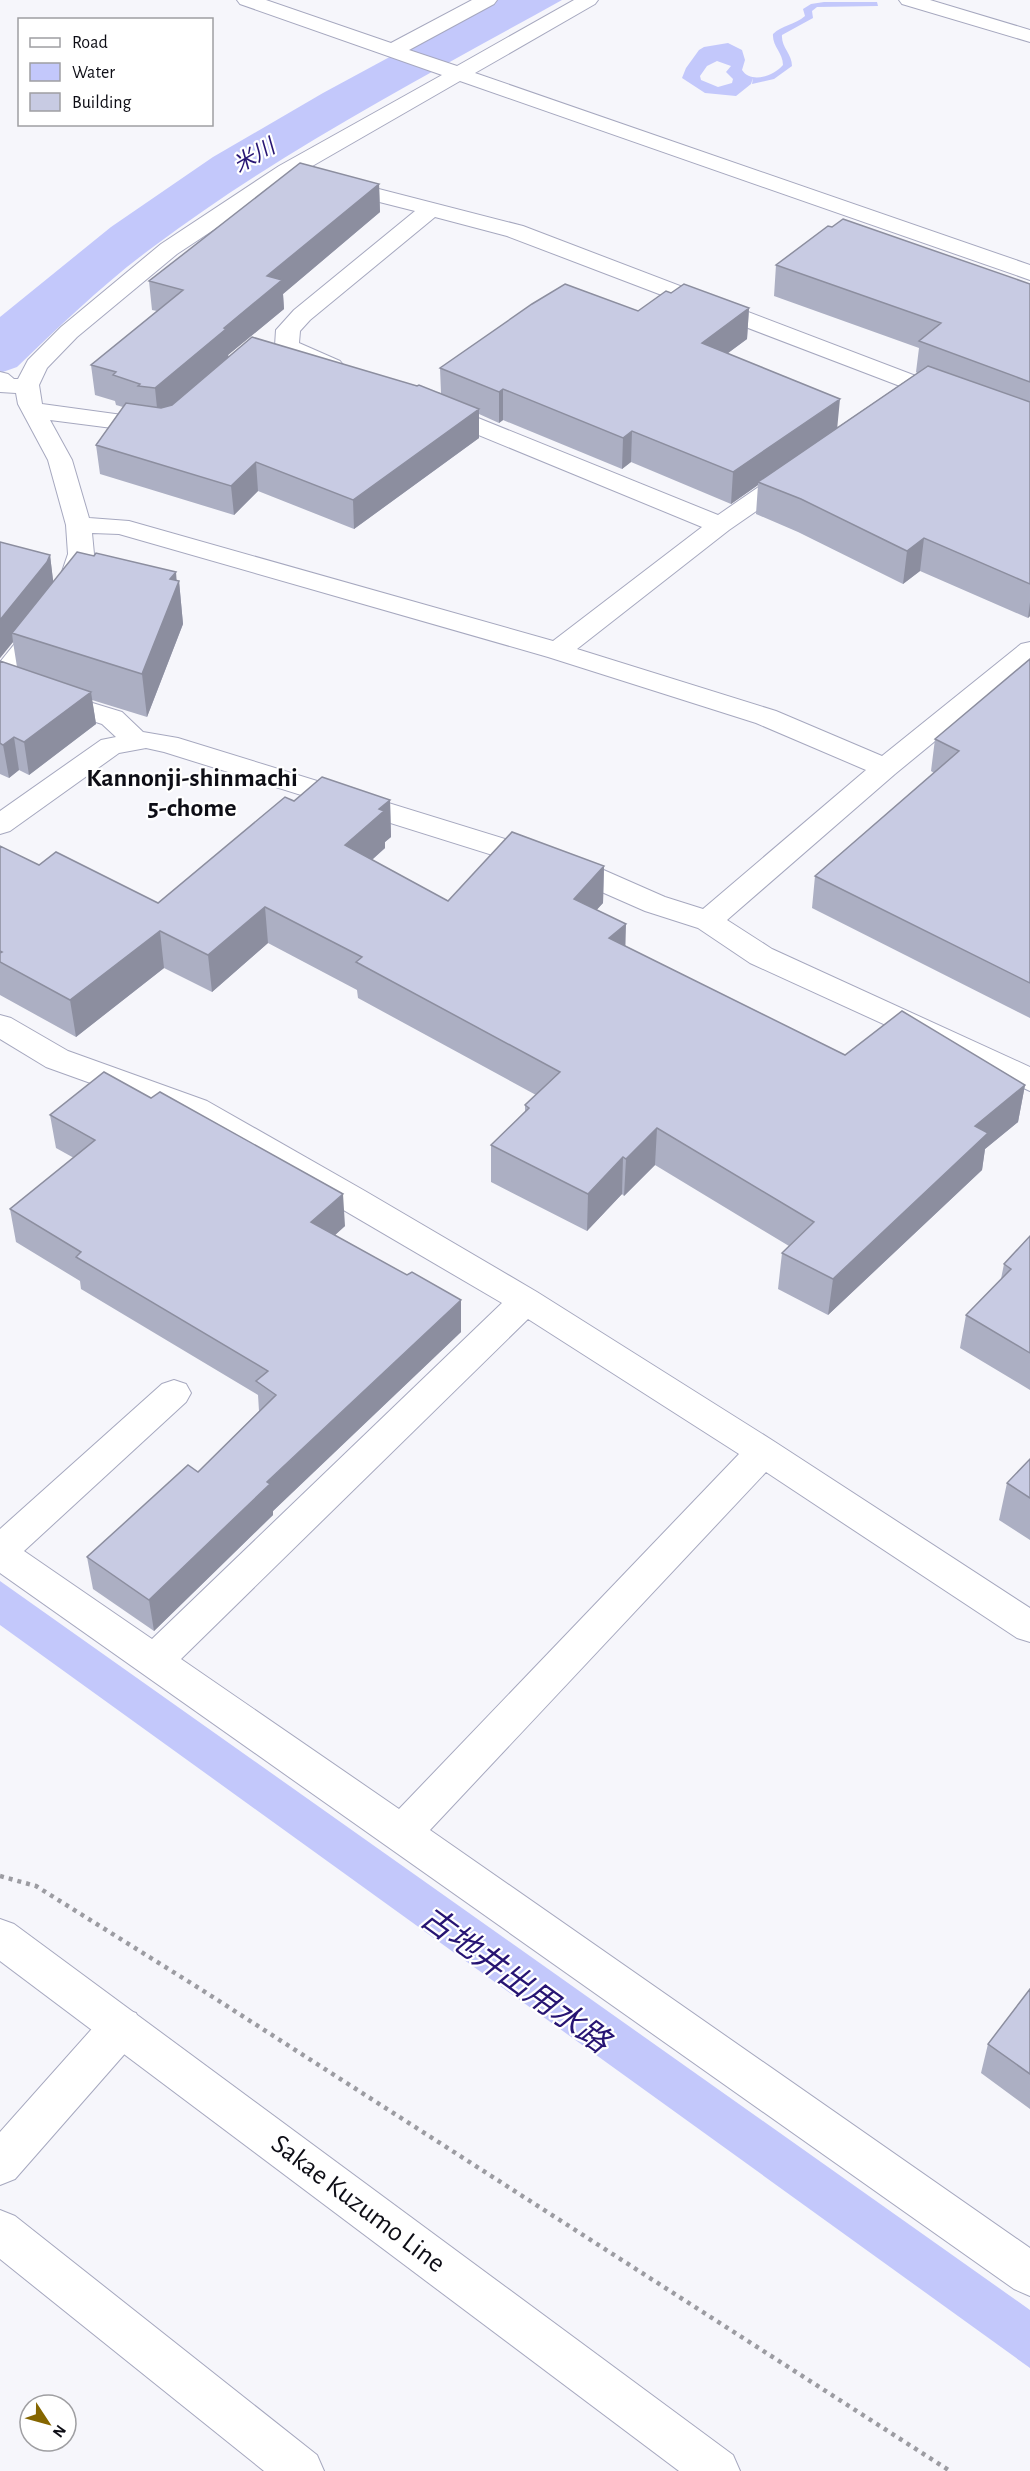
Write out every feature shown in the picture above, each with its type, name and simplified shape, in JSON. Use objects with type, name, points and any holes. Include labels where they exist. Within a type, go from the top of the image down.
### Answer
[{"type":"street","points":[[248,0],[1030,273]]},
{"type":"street","points":[[397,52],[487,0]]},
{"type":"street","points":[[14,390],[78,324],[170,249],[287,171],[450,71],[588,0]]},
{"type":"street","points":[[909,0],[1030,36]]},
{"type":"street","points":[[287,171],[515,231],[922,393]]},
{"type":"street","points":[[262,347],[287,333],[302,315],[431,209]]},
{"type":"street","points":[[287,333],[286,346],[351,374]]},
{"type":"street","points":[[14,390],[164,428],[182,412]]},
{"type":"street","points":[[14,390],[60,460],[79,525],[81,554],[67,596],[0,680],[112,718],[137,741]]},
{"type":"street","points":[[416,401],[720,525]]},
{"type":"street","points":[[557,651],[720,525],[816,459]]},
{"type":"street","points":[[79,525],[120,526],[557,651],[766,717],[885,768]]},
{"type":"street","points":[[708,921],[885,768],[1030,650]]},
{"type":"street","points":[[0,825],[111,747],[137,741],[168,744],[589,875],[655,904],[708,921],[761,956],[1030,1080]]},
{"type":"street","points":[[0,1025],[57,1059],[196,1109],[525,1301],[1030,1627]]},
{"type":"street","points":[[154,1661],[525,1301]]},
{"type":"street","points":[[174,1393],[0,1553],[1030,2274]]},
{"type":"street","points":[[402,1833],[762,1452]]},
{"type":"street","name":"Sakae Kuzumo Line","points":[[0,1937],[717,2471]]},
{"type":"street","points":[[0,2164],[121,2027]]},
{"type":"street","points":[[0,2231],[301,2471]]},
{"type":"path","points":[[0,1876],[36,1886],[202,1990],[950,2471]]},
{"type":"water","name":"米川","points":[[495,0],[562,0],[353,116],[251,179],[135,261],[83,305],[17,367],[0,373],[0,317],[111,227],[213,157],[323,93]]},
{"type":"water","points":[[877,2],[878,6],[817,7],[812,11],[813,18],[782,35],[792,66],[774,79],[752,84],[753,78],[751,84],[736,96],[705,93],[682,78],[699,50],[728,43],[742,50],[745,60],[742,70],[746,74],[751,77],[762,77],[774,72],[783,65],[773,34],[805,16],[803,9],[811,4]],"holes":[[[717,61],[731,66],[726,72],[733,79],[732,83],[718,87],[701,80],[700,76],[707,66]]]},
{"type":"water","name":"古地井出用水路","points":[[0,1581],[1030,2310],[1030,2368],[0,1625]]},
{"type":"building","points":[[300,163],[379,184],[267,276],[282,280],[155,388],[138,386],[140,384],[113,375],[116,372],[91,365],[183,290],[149,281]]},
{"type":"building","points":[[843,219],[1030,284],[1030,382],[919,341],[941,323],[776,265],[828,226],[832,227]]},
{"type":"building","points":[[565,284],[638,311],[666,291],[671,293],[684,284],[749,308],[702,343],[840,399],[733,472],[632,431],[623,438],[503,389],[499,392],[440,368],[532,304]]},
{"type":"building","points":[[252,337],[419,385],[479,409],[353,500],[256,462],[231,486],[96,445],[126,403],[161,408],[172,405]]},
{"type":"building","points":[[928,366],[1030,402],[1030,584],[924,538],[907,551],[801,499],[758,482]]},
{"type":"building","points":[[0,542],[50,555],[47,562],[0,620]]},
{"type":"building","points":[[77,552],[94,556],[96,553],[176,572],[170,579],[179,581],[142,674],[12,633]]},
{"type":"building","points":[[1030,659],[1030,983],[815,876],[959,751],[935,739]]},
{"type":"building","points":[[0,661],[91,692],[24,742],[14,737],[3,745],[0,743]]},
{"type":"building","points":[[322,777],[390,800],[379,809],[384,811],[345,845],[448,901],[512,832],[604,866],[574,899],[626,924],[609,938],[845,1055],[902,1011],[1025,1085],[975,1126],[988,1133],[833,1279],[782,1253],[814,1222],[657,1128],[626,1159],[623,1157],[588,1194],[491,1145],[529,1108],[525,1105],[560,1072],[356,962],[362,957],[265,907],[208,955],[160,931],[70,1000],[0,962],[2,952],[0,951],[0,846],[39,865],[56,852],[158,903],[285,797],[294,801]]},
{"type":"building","points":[[104,1072],[151,1098],[160,1092],[343,1194],[311,1222],[407,1275],[412,1272],[461,1300],[267,1482],[270,1484],[149,1600],[87,1557],[188,1465],[198,1472],[276,1395],[256,1381],[268,1371],[76,1257],[81,1252],[10,1209],[95,1140],[50,1115]]},
{"type":"building","points":[[1030,1236],[1030,1353],[966,1315],[1011,1269],[1004,1264]]},
{"type":"building","points":[[1030,1459],[1030,1498],[1007,1483]]},
{"type":"building","points":[[1030,1989],[1030,2074],[988,2044]]},
{"type":"district","name":"Kannonji-shinmachi 5-chome","points":[[192,793]]}]
